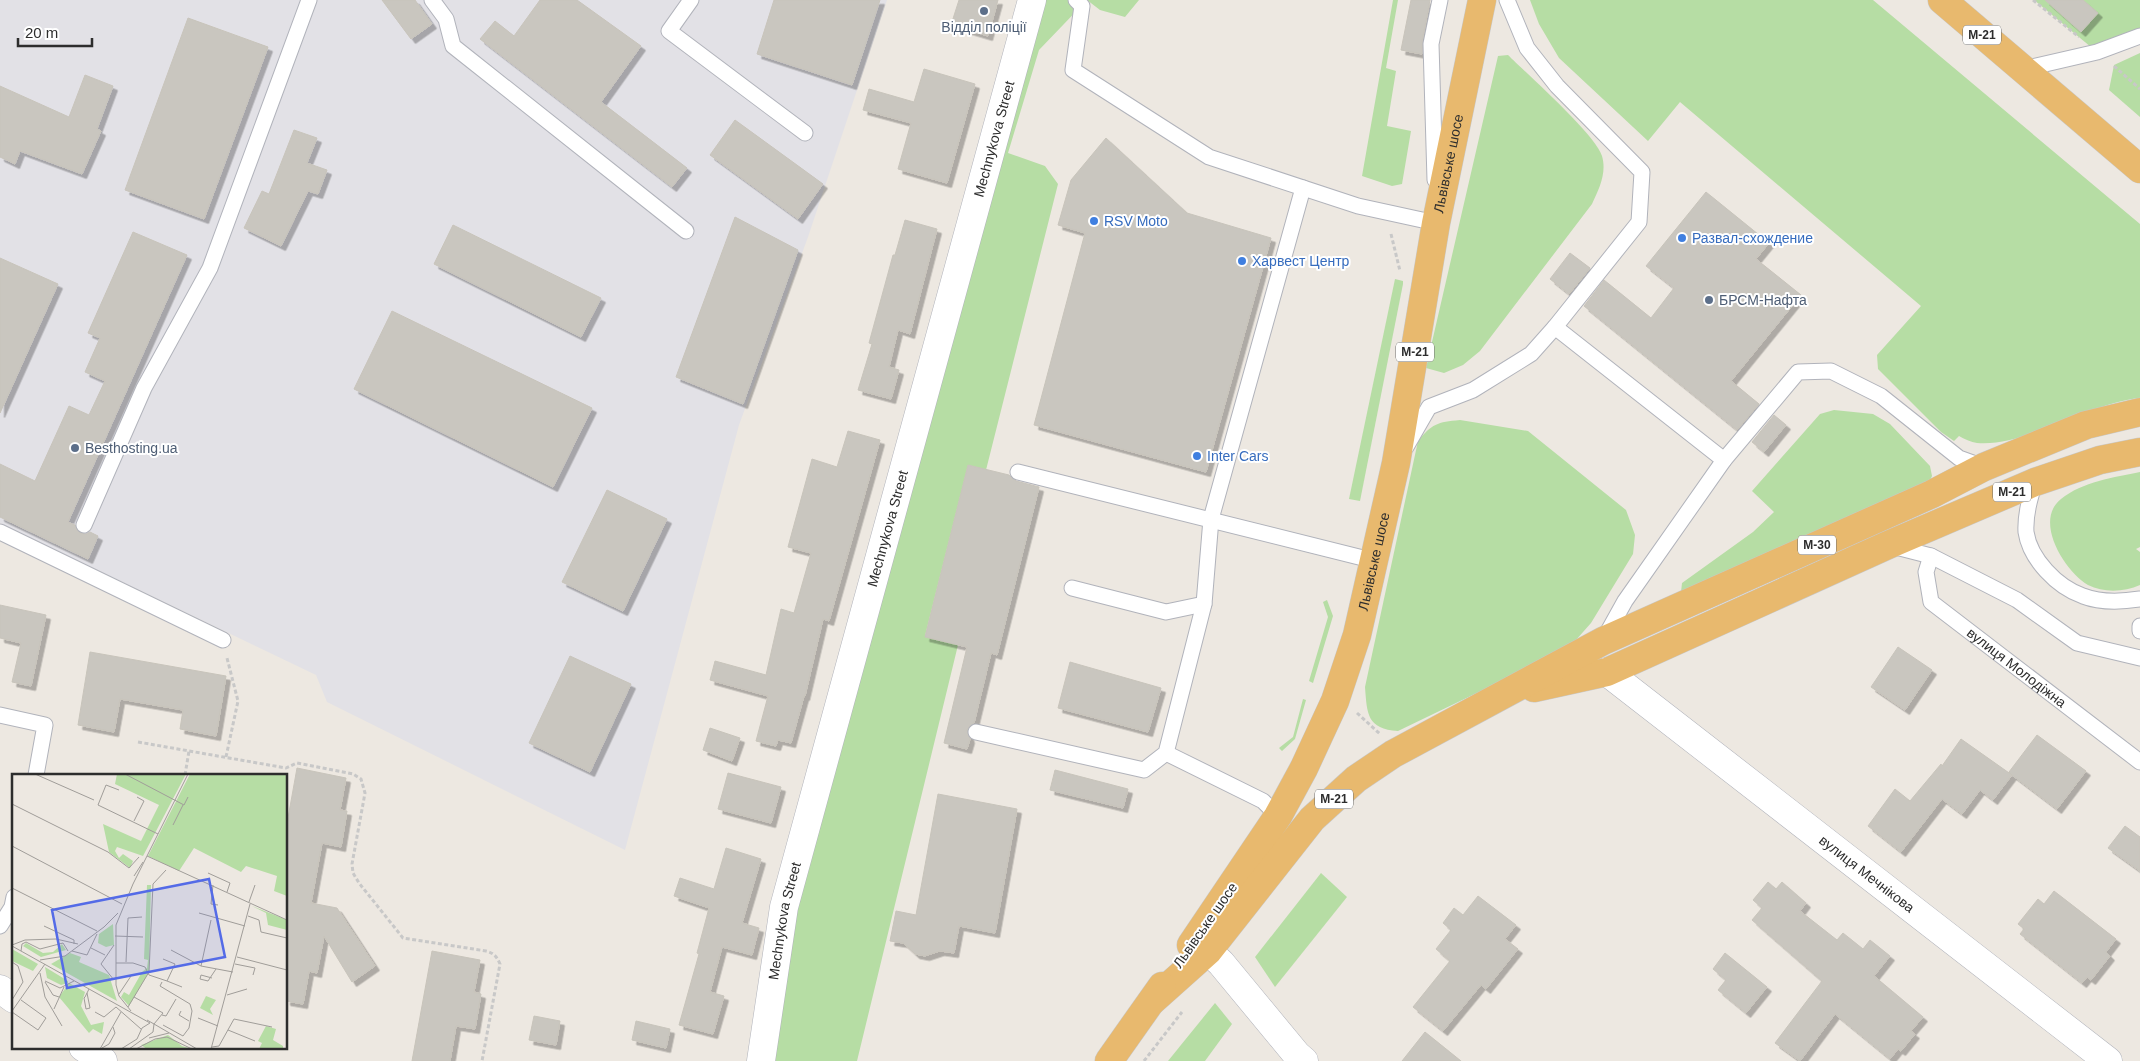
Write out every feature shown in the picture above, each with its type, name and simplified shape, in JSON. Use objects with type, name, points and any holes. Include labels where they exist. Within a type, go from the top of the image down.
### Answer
[{"type":"highway","name":"Львівське шосе","points":[[1109,1061],[1227,894],[1278,816],[1304,768],[1335,701],[1357,635],[1396,462],[1436,223],[1482,0]]},
{"type":"highway","name":"М-21","points":[[1942,0],[2140,169]]},
{"type":"highway","name":"М-30","points":[[1501,695],[1603,641],[1932,494],[1984,467],[2086,425],[2140,412]]},
{"type":"highway","name":"М-21","points":[[1152,1001],[1208,951],[1312,819],[1356,778],[1393,754],[1501,695],[1616,679],[1888,545],[2035,482],[2100,460],[2140,452]]},
{"type":"street","name":"Mechnykova Street","points":[[761,1061],[784,907],[1032,0]]},
{"type":"street","name":"вулиця Мечнікова","points":[[1616,679],[2108,1061]]},
{"type":"street","points":[[1208,951],[1233,976],[1297,1055],[1304,1061]]},
{"type":"street","points":[[0,990],[12,998]]},
{"type":"street","points":[[84,1048],[103,1061]]},
{"type":"lane","points":[[84,525],[144,388],[210,268],[308,0]]},
{"type":"lane","points":[[432,0],[446,19],[453,46],[686,231]]},
{"type":"lane","points":[[691,0],[668,32],[805,133]]},
{"type":"lane","points":[[1076,0],[1082,6],[1073,70],[1209,157],[1358,206],[1436,223],[1431,44],[1440,0]]},
{"type":"lane","points":[[1396,462],[1430,407],[1473,390],[1532,354],[1639,222],[1642,172],[1557,86],[1527,48],[1507,0]]},
{"type":"lane","points":[[2023,70],[2097,52],[2140,36]]},
{"type":"lane","points":[[976,732],[1144,770],[1166,753],[1204,604],[1211,519],[1303,188]]},
{"type":"lane","points":[[1555,327],[1724,460]]},
{"type":"lane","points":[[1603,641],[1625,601],[1724,460],[1798,372],[1831,371],[1881,396],[1959,458],[1984,467]]},
{"type":"lane","points":[[1018,472],[1374,561]]},
{"type":"lane","points":[[2035,482],[2026,516],[2026,531],[2029,545],[2044,568],[2060,582],[2081,596],[2118,602],[2140,599]]},
{"type":"lane","points":[[0,532],[223,640]]},
{"type":"lane","points":[[1888,545],[1931,556],[2016,600],[2078,643],[2140,658]]},
{"type":"lane","name":"вулиця Молодіжна","points":[[1931,556],[1926,572],[1932,602],[2140,762]]},
{"type":"lane","points":[[1072,588],[1166,612],[1204,604]]},
{"type":"lane","points":[[2140,626],[2140,632]]},
{"type":"lane","points":[[0,715],[45,725],[36,774]]},
{"type":"lane","points":[[1166,753],[1263,801],[1278,816]]},
{"type":"lane","points":[[0,926],[12,907]]},
{"type":"path","points":[[1385,211],[1400,272]]},
{"type":"path","points":[[223,640],[238,701],[226,757]]},
{"type":"path","points":[[1335,701],[1352,709],[1383,736],[1393,754]]},
{"type":"path","points":[[138,742],[286,768],[297,763],[353,774],[361,779],[365,793],[352,864],[353,873],[359,883],[403,938],[492,953],[498,959],[500,964],[482,1061]]},
{"type":"path","points":[[185,774],[189,751]]},
{"type":"path","points":[[1144,1061],[1183,1010]]},
{"type":"shaded area","points":[[0,0],[887,0],[808,237],[739,425],[625,850],[327,702],[316,675],[0,523]]},
{"type":"green space","points":[[1032,0],[1087,0],[1039,50],[1008,153],[1045,166],[1058,184],[986,470],[968,465],[925,636],[958,645],[857,1061],[761,1061],[780,932]]},
{"type":"green space","points":[[1087,0],[1139,0],[1125,17],[1100,10]]},
{"type":"green space","points":[[1393,0],[1398,0],[1386,68],[1396,71],[1387,126],[1411,131],[1402,184],[1392,186],[1362,176]]},
{"type":"green space","points":[[1530,0],[1873,0],[2140,224],[2140,398],[2099,408],[2017,438],[1977,443],[1959,436],[1954,441],[1941,432],[1878,369],[1877,355],[1921,306],[1680,102],[1648,141],[1559,58],[1539,24]]},
{"type":"green space","points":[[2034,0],[2140,0],[2140,36],[2097,52]]},
{"type":"green space","points":[[2140,53],[2140,117],[2109,90],[2114,65]]},
{"type":"green space","points":[[1508,55],[1575,120],[1597,146],[1602,156],[1603,175],[1592,204],[1480,351],[1463,365],[1444,373],[1426,368],[1498,56]]},
{"type":"green space","points":[[1395,279],[1403,281],[1403,284],[1360,501],[1349,499]]},
{"type":"green space","points":[[1834,410],[1873,414],[1890,424],[1930,466],[1932,476],[1928,485],[1681,592],[1682,583],[1753,532],[1774,512],[1752,491],[1820,414]]},
{"type":"green space","points":[[1460,420],[1528,431],[1626,510],[1635,535],[1633,554],[1591,623],[1568,649],[1398,731],[1388,730],[1374,723],[1371,718],[1368,712],[1365,687],[1418,441],[1431,427]]},
{"type":"green space","points":[[2140,472],[2140,547],[2136,549],[2140,552],[2140,585],[2114,591],[2094,588],[2070,569],[2055,545],[2050,520],[2053,508],[2061,499],[2079,488],[2099,481]]},
{"type":"green space","points":[[1327,600],[1333,616],[1313,683],[1309,681],[1328,617],[1323,602]]},
{"type":"green space","points":[[1303,699],[1306,700],[1295,739],[1282,751],[1279,748],[1293,737]]},
{"type":"green space","points":[[1321,873],[1347,897],[1275,987],[1255,957]]},
{"type":"green space","points":[[1215,1003],[1232,1024],[1205,1061],[1168,1061]]},
{"type":"building","points":[[382,0],[415,0],[432,24],[411,39]]},
{"type":"building","points":[[540,0],[577,0],[641,46],[601,102],[687,168],[672,187],[480,39],[495,21],[514,36]]},
{"type":"building","points":[[774,0],[880,0],[852,85],[757,54]]},
{"type":"building","points":[[959,0],[998,0],[988,36],[951,25]]},
{"type":"building","points":[[1411,0],[1430,0],[1422,42],[1422,54],[1401,50]]},
{"type":"building","points":[[2045,0],[2083,0],[2098,13],[2081,32]]},
{"type":"building","points":[[188,18],[268,47],[204,219],[125,190]]},
{"type":"building","points":[[924,69],[975,84],[947,183],[898,169],[911,123],[863,110],[869,89],[914,102]]},
{"type":"building","points":[[85,75],[113,86],[97,129],[101,131],[82,174],[20,151],[15,164],[0,157],[0,86],[69,117]]},
{"type":"building","points":[[735,120],[823,184],[798,219],[710,155]]},
{"type":"building","points":[[294,130],[317,138],[307,163],[327,170],[318,194],[308,191],[281,246],[244,228],[262,191],[269,194]]},
{"type":"building","points":[[1106,138],[1187,213],[1271,238],[1206,472],[1034,425],[1085,233],[1058,225],[1071,180]]},
{"type":"building","points":[[1706,192],[1769,243],[1756,259],[1801,295],[1731,381],[1759,404],[1737,430],[1584,306],[1604,280],[1651,318],[1674,288],[1646,266]]},
{"type":"building","points":[[735,217],[798,250],[743,404],[676,377]]},
{"type":"building","points":[[905,220],[937,229],[910,334],[898,330],[889,367],[899,370],[891,399],[858,390],[872,344],[869,343],[893,255],[895,255]]},
{"type":"building","points":[[453,225],[601,298],[581,337],[434,264]]},
{"type":"building","points":[[133,232],[187,255],[68,522],[75,525],[80,533],[86,534],[90,532],[98,536],[88,559],[0,517],[0,464],[35,481],[69,406],[89,415],[105,381],[85,372],[100,338],[88,333]]},
{"type":"building","points":[[1570,253],[1590,268],[1569,294],[1550,279]]},
{"type":"building","points":[[0,258],[58,284],[0,413]]},
{"type":"building","points":[[392,311],[592,408],[553,487],[354,389]]},
{"type":"building","points":[[1774,415],[1786,425],[1764,452],[1752,442]]},
{"type":"building","points":[[848,431],[880,440],[829,621],[823,619],[805,696],[791,743],[778,740],[776,746],[756,741],[768,696],[710,680],[715,661],[766,675],[781,609],[794,613],[811,553],[788,547],[812,459],[837,467]]},
{"type":"building","points":[[968,465],[1009,475],[1016,481],[1039,487],[997,655],[991,653],[974,723],[967,729],[970,739],[967,749],[944,743],[967,647],[925,637]]},
{"type":"building","points":[[607,490],[667,519],[623,611],[562,582]]},
{"type":"building","points":[[0,605],[46,615],[31,686],[12,682],[21,643],[0,638]]},
{"type":"building","points":[[1898,647],[1932,670],[1905,710],[1871,687]]},
{"type":"building","points":[[90,652],[226,676],[216,736],[180,729],[183,710],[120,699],[114,732],[78,725]]},
{"type":"building","points":[[570,656],[631,684],[590,772],[529,743]]},
{"type":"building","points":[[1070,662],[1161,688],[1148,732],[1058,708]]},
{"type":"building","points":[[710,728],[740,738],[732,761],[703,750]]},
{"type":"building","points":[[2037,735],[2086,771],[2057,809],[2009,772]]},
{"type":"building","points":[[1961,739],[2012,775],[1993,800],[1980,790],[1962,814],[1942,799],[1901,852],[1868,826],[1895,789],[1910,801],[1941,764],[1942,766]]},
{"type":"building","points":[[297,768],[346,778],[340,810],[347,811],[341,847],[322,843],[311,903],[337,908],[375,966],[352,982],[324,936],[317,973],[309,971],[303,1004],[288,1001],[288,818]]},
{"type":"building","points":[[1055,770],[1128,789],[1123,808],[1050,790]]},
{"type":"building","points":[[728,773],[781,787],[771,823],[718,809]]},
{"type":"building","points":[[938,794],[1017,809],[995,933],[959,926],[954,953],[940,951],[925,956],[915,954],[903,943],[890,941],[896,911],[916,915]]},
{"type":"building","points":[[2125,826],[2140,837],[2140,871],[2108,848]]},
{"type":"building","points":[[726,848],[761,859],[742,923],[759,928],[752,955],[722,947],[710,992],[724,996],[713,1034],[679,1025],[699,954],[697,953],[709,908],[674,896],[680,878],[714,889]]},
{"type":"building","points":[[1768,882],[1776,889],[1782,882],[1806,903],[1800,911],[1837,940],[1843,933],[1863,949],[1870,940],[1890,956],[1874,976],[1923,1017],[1911,1031],[1915,1034],[1901,1051],[1898,1049],[1890,1059],[1835,1014],[1800,1061],[1775,1043],[1822,981],[1752,920],[1762,908],[1753,900]]},
{"type":"building","points":[[2054,891],[2116,939],[2106,952],[2110,956],[2091,980],[2087,977],[2082,983],[2020,934],[2024,929],[2018,924],[2038,899],[2044,904]]},
{"type":"building","points":[[1478,896],[1516,925],[1505,939],[1518,949],[1486,989],[1481,985],[1443,1031],[1413,1007],[1450,961],[1436,949],[1451,930],[1443,923],[1454,908],[1463,915]]},
{"type":"building","points":[[432,951],[480,960],[474,992],[481,994],[475,1029],[456,1026],[450,1061],[412,1061]]},
{"type":"building","points":[[1725,953],[1767,987],[1746,1013],[1718,990],[1726,980],[1713,969]]},
{"type":"building","points":[[534,1016],[560,1021],[556,1045],[529,1040]]},
{"type":"building","points":[[636,1021],[670,1029],[666,1048],[632,1040]]},
{"type":"building","points":[[1425,1032],[1461,1061],[1402,1061]]},
{"type":"place","name":"Відділ поліції","points":[[984,11]]},
{"type":"place","name":"RSV Moto","points":[[1094,221]]},
{"type":"place","name":"Развал-схождение","points":[[1682,238]]},
{"type":"place","name":"Харвест Центр","points":[[1242,261]]},
{"type":"place","name":"БРСМ-Нафта","points":[[1709,300]]},
{"type":"place","name":"Besthosting.ua","points":[[75,448]]},
{"type":"place","name":"Inter Cars","points":[[1197,456]]}]
